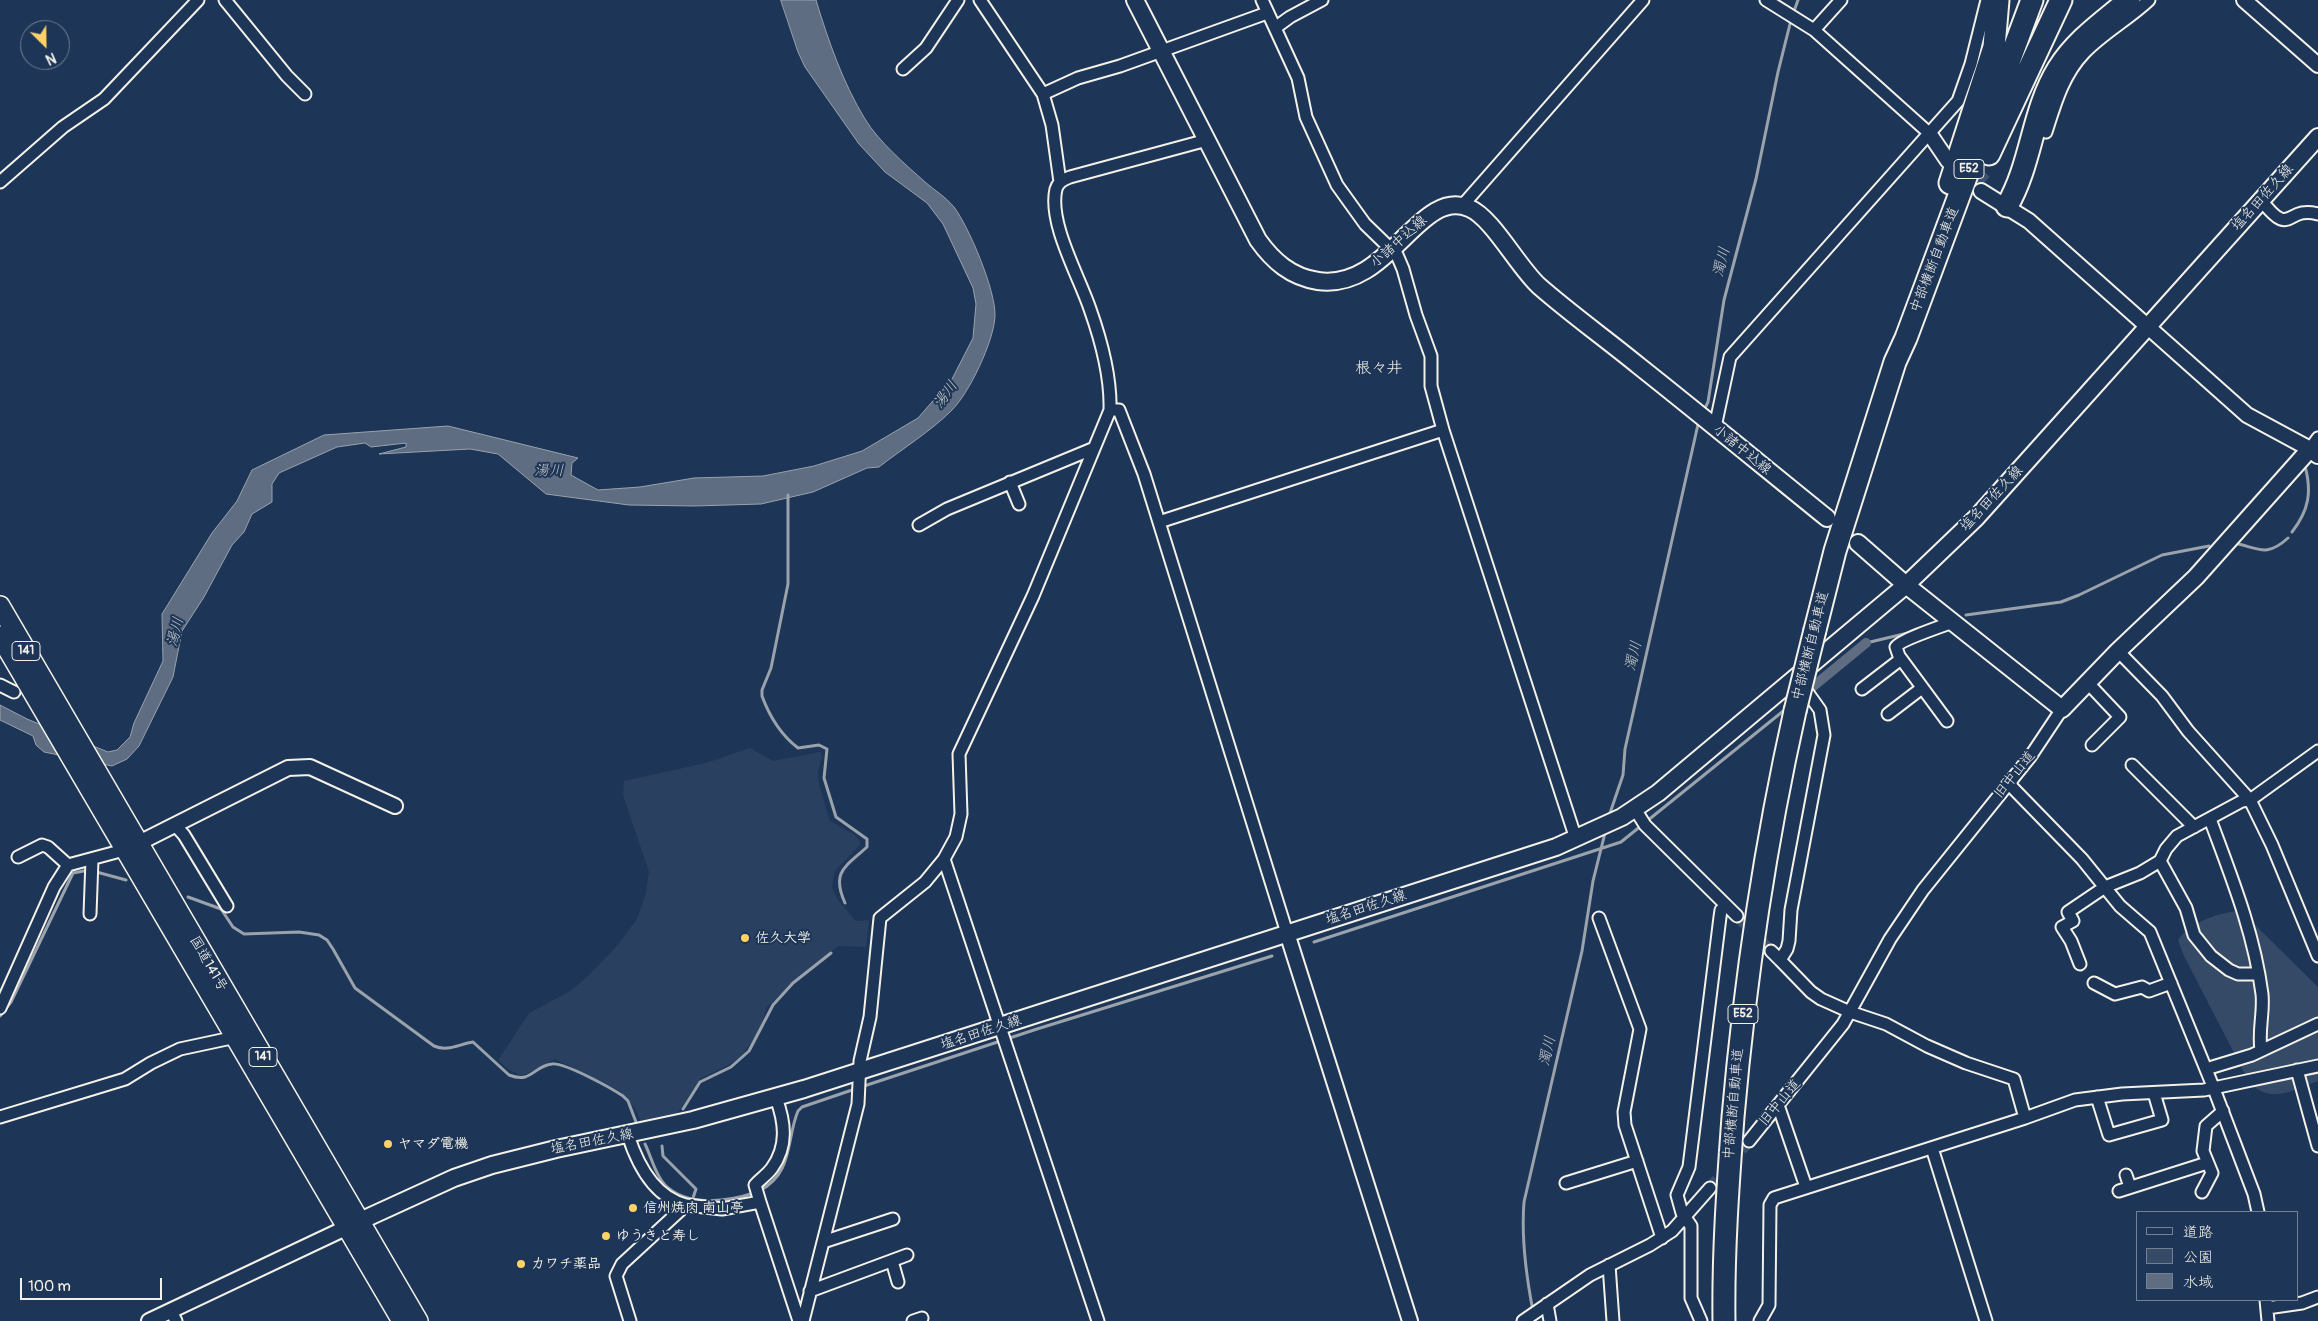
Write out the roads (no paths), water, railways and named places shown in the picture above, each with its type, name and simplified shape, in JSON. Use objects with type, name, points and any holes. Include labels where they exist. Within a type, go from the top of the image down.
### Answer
[{"type":"highway","points":[[1895,362],[1932,238],[1994,46],[1998,0]]},
{"type":"highway","name":"中部横断自動車道","points":[[1724,1321],[1728,1177],[1738,1050],[1763,871],[1794,711],[1835,550],[1895,362],[1906,338],[2032,0]]},
{"type":"highway","points":[[1906,338],[1944,262],[1999,131],[2061,0]]},
{"type":"highway","points":[[2007,206],[2023,173],[2043,103],[2056,71],[2078,43],[2129,0]]},
{"type":"highway","name":"国道141号","points":[[0,606],[46,698],[103,796],[236,1037],[353,1224],[418,1321]]},
{"type":"highway","name":"国道141号","points":[[0,636],[46,698]]},
{"type":"highway","name":"国道141号","points":[[131,846],[353,1224],[402,1321]]},
{"type":"main road","name":"小諸中込線","points":[[1135,0],[1258,240],[1285,269],[1306,278],[1333,282],[1366,271],[1392,250],[1427,215],[1444,206],[1462,206],[1474,211],[1482,217],[1539,286],[1827,518]]},
{"type":"main road","name":"塩名田佐久線","points":[[353,1224],[480,1169],[532,1154],[628,1135],[776,1098],[859,1082],[1004,1036],[1287,933],[1504,864],[1599,829],[1636,818],[1658,794],[1906,585],[1976,518],[2318,137]]},
{"type":"main road","name":"旧中山道","points":[[2062,709],[2118,651],[2196,577],[2315,448]]},
{"type":"main road","points":[[1858,544],[1906,585],[2062,709]]},
{"type":"street","points":[[0,182],[63,127],[104,98],[198,0]]},
{"type":"street","points":[[225,0],[287,76],[305,94]]},
{"type":"street","points":[[903,69],[926,48],[958,0]]},
{"type":"street","points":[[803,1321],[852,1130],[870,1018],[880,918],[925,882],[944,859],[961,824],[959,754],[1033,596],[1092,449],[1110,410],[1108,384],[1091,309],[1058,223],[1056,195],[1060,182],[1052,125],[1043,94],[980,0]]},
{"type":"street","points":[[1262,0],[1298,78],[1306,117],[1337,185],[1365,224],[1392,250],[1404,269],[1416,315],[1430,356],[1432,386],[1443,430],[1576,839]]},
{"type":"street","points":[[1275,28],[1290,17],[1322,0]]},
{"type":"street","points":[[1462,206],[1643,0]]},
{"type":"street","points":[[1766,0],[1814,30],[1929,133],[1950,156]]},
{"type":"street","points":[[1814,30],[1840,0]]},
{"type":"street","points":[[1712,425],[1730,357],[1958,101],[1964,86],[1987,0]]},
{"type":"street","points":[[2046,132],[2058,95],[2074,64],[2096,41],[2149,0]]},
{"type":"street","points":[[2244,0],[2318,65]]},
{"type":"street","points":[[1043,94],[1078,78],[1162,52],[1267,13]]},
{"type":"street","points":[[1060,182],[1070,177],[1207,140]]},
{"type":"street","points":[[1983,186],[2029,222],[2247,415],[2315,448]]},
{"type":"street","points":[[2261,200],[2275,218],[2281,220],[2305,212],[2318,214]]},
{"type":"street","points":[[1110,410],[1119,410],[1144,474],[1410,1321]]},
{"type":"street","points":[[1159,522],[1443,430]]},
{"type":"street","points":[[919,525],[947,509],[1092,449]]},
{"type":"street","points":[[1010,482],[1019,504]]},
{"type":"street","points":[[1947,721],[1901,660],[1896,647],[1898,643],[1953,622]]},
{"type":"street","points":[[2118,651],[2162,696],[2188,731],[2250,800],[2272,845],[2318,956]]},
{"type":"street","points":[[1862,689],[1901,660]]},
{"type":"street","points":[[1780,960],[1789,941],[1791,910],[1824,735],[1820,710],[1797,678]]},
{"type":"street","points":[[2087,682],[2120,718],[2092,745]]},
{"type":"street","points":[[0,685],[14,692]]},
{"type":"street","points":[[1888,714],[1922,688]]},
{"type":"street","name":"旧中山道","points":[[1749,1141],[1850,1012],[1890,939],[1923,890],[2009,784],[2035,750],[2062,709]]},
{"type":"street","points":[[2080,964],[2071,941],[2062,928],[2073,921],[2068,912],[2105,887],[2160,861],[2166,849],[2178,836],[2242,801],[2250,800],[2318,751]]},
{"type":"street","points":[[2132,765],[2194,827]]},
{"type":"street","points":[[18,857],[42,845],[48,847],[68,865],[92,867],[277,772],[299,767],[310,767],[395,806]]},
{"type":"street","points":[[2009,784],[2082,859],[2128,914],[2141,922],[2150,932],[2223,1111],[2254,1194],[2258,1211]]},
{"type":"street","points":[[1636,818],[1737,916]]},
{"type":"street","points":[[2210,819],[2249,924],[2263,1005],[2258,1033],[2261,1050]]},
{"type":"street","points":[[175,825],[184,835],[227,906]]},
{"type":"street","points":[[944,859],[1098,1321]]},
{"type":"street","points":[[2160,861],[2186,908],[2194,935],[2212,956],[2229,970],[2238,974],[2258,974]]},
{"type":"street","points":[[0,1008],[54,887],[68,865]]},
{"type":"street","points":[[90,914],[92,867]]},
{"type":"street","points":[[1701,1321],[1691,1298],[1691,1226],[1677,1196],[1689,1167],[1720,917],[1721,910],[1726,906]]},
{"type":"street","points":[[1599,918],[1640,1029],[1624,1112],[1625,1125],[1662,1238]]},
{"type":"street","points":[[1771,951],[1811,992],[1822,999],[1850,1012],[1873,1018],[1926,1046],[1966,1063],[2014,1079],[2025,1118]]},
{"type":"street","points":[[2094,983],[2116,994],[2142,987],[2149,991],[2171,983]]},
{"type":"street","points":[[2206,1069],[2261,1050],[2318,1024]]},
{"type":"street","points":[[0,1118],[125,1079],[151,1062],[180,1049],[236,1037]]},
{"type":"street","points":[[1760,1321],[1765,1314],[1769,1300],[1770,1201],[1778,1196],[2025,1118],[2075,1100],[2214,1089],[2318,1066]]},
{"type":"street","points":[[2297,1070],[2318,1146]]},
{"type":"street","points":[[2097,1097],[2109,1135],[2162,1120],[2154,1093]]},
{"type":"street","points":[[776,1098],[784,1123],[782,1146],[772,1168],[757,1182],[758,1195],[799,1321]]},
{"type":"street","points":[[1778,1105],[1806,1187]]},
{"type":"street","points":[[2202,1192],[2212,1173],[2203,1151],[2206,1126],[2223,1111]]},
{"type":"street","points":[[628,1135],[640,1165],[657,1188],[673,1200],[686,1205],[722,1209],[758,1195]]},
{"type":"street","points":[[1932,1148],[1986,1321]]},
{"type":"street","points":[[1566,1182],[1579,1184],[1637,1161]]},
{"type":"street","points":[[2126,1175],[2125,1189],[2207,1163]]},
{"type":"street","points":[[1526,1319],[1610,1264],[1662,1238],[1686,1217],[1710,1188]]},
{"type":"street","points":[[630,1321],[617,1282],[617,1272],[622,1264],[686,1205]]},
{"type":"street","points":[[149,1321],[173,1316],[353,1224]]},
{"type":"street","points":[[823,1242],[887,1224]]},
{"type":"street","points":[[810,1291],[908,1255]]},
{"type":"street","points":[[892,1261],[898,1282]]},
{"type":"street","points":[[1610,1264],[1613,1321]]},
{"type":"street","points":[[2268,1321],[2266,1304],[2302,1303],[2318,1297]]},
{"type":"street","points":[[1546,1305],[1550,1321]]},
{"type":"water","name":"湯川","points":[[781,0],[816,0],[837,61],[865,119],[877,136],[893,152],[954,207],[967,229],[980,260],[994,305],[994,327],[973,380],[951,411],[879,467],[867,468],[813,492],[761,504],[629,505],[546,494],[498,454],[470,449],[379,454],[406,447],[406,443],[371,447],[365,443],[337,447],[279,473],[272,484],[272,502],[252,514],[244,532],[232,545],[204,597],[182,631],[173,677],[139,746],[127,759],[112,766],[44,752],[36,745],[33,736],[0,720],[0,705],[27,719],[108,752],[117,750],[130,737],[134,723],[163,661],[162,614],[212,533],[237,501],[252,470],[324,435],[448,426],[578,458],[572,463],[571,475],[598,490],[640,487],[694,478],[763,476],[814,466],[862,451],[918,418],[952,379],[973,338],[976,304],[973,288],[943,224],[927,203],[885,172],[859,144],[805,67],[798,52]]},
{"type":"waterway","name":"濁川","points":[[1793,14],[1798,0]]},
{"type":"waterway","name":"濁川","points":[[1704,410],[1708,402],[1724,300],[1756,179],[1778,72],[1791,20]]},
{"type":"waterway","name":"濁川","points":[[1609,816],[1623,775],[1625,749],[1699,420]]},
{"type":"waterway","points":[[2292,532],[2298,524],[2308,501],[2305,466]]},
{"type":"waterway","points":[[788,495],[788,584],[771,668],[762,690],[762,696],[776,724],[798,748],[819,745],[827,749],[824,778],[836,817],[867,839],[867,847],[842,871],[839,884],[845,903]]},
{"type":"waterway","points":[[2234,543],[2268,550],[2288,538]]},
{"type":"waterway","points":[[1966,615],[2061,602],[2162,555],[2209,546]]},
{"type":"waterway","points":[[1866,643],[1912,632]]},
{"type":"waterway","points":[[1810,689],[1866,643]]},
{"type":"waterway","points":[[1314,942],[1621,842],[1787,708]]},
{"type":"waterway","name":"濁川","points":[[1533,1311],[1525,1257],[1523,1230],[1524,1202],[1582,951],[1593,881],[1606,829]]},
{"type":"waterway","points":[[0,1016],[11,1002],[73,873],[89,870],[126,880]]},
{"type":"waterway","points":[[188,897],[221,909],[233,927],[244,934],[299,932],[319,935],[327,940],[355,988],[434,1046],[449,1048],[473,1042],[509,1075],[517,1077],[528,1076],[540,1068],[552,1064],[558,1064],[577,1071],[623,1096],[628,1101],[636,1122]]},
{"type":"waterway","points":[[683,1109],[700,1082],[731,1067],[749,1051],[773,1005],[793,983],[831,953]]},
{"type":"waterway","points":[[861,1087],[1037,1029],[1272,956]]},
{"type":"waterway","points":[[759,1191],[770,1184],[784,1165],[798,1111],[802,1107],[855,1089]]},
{"type":"waterway","points":[[645,1144],[662,1181],[674,1192],[684,1197],[708,1201],[732,1199],[754,1193]]},
{"type":"waterway","points":[[662,1146],[663,1156],[696,1189],[693,1198]]},
{"type":"tunnel","points":[[1965,164],[1985,182]]},
{"type":"tunnel","points":[[1737,916],[1771,951]]},
{"type":"tunnel","points":[[1710,1188],[1749,1141]]},
{"type":"place","name":"佐久大学","points":[[745,938]]},
{"type":"place","name":"ヤマダ電機","points":[[388,1144]]},
{"type":"place","name":"信州焼肉 南山亭","points":[[633,1208]]},
{"type":"place","name":"ゆうきと寿し","points":[[606,1236]]},
{"type":"place","name":"カワチ薬品","points":[[521,1264]]},
{"type":"district","name":"根々井","points":[[1379,369]]}]
